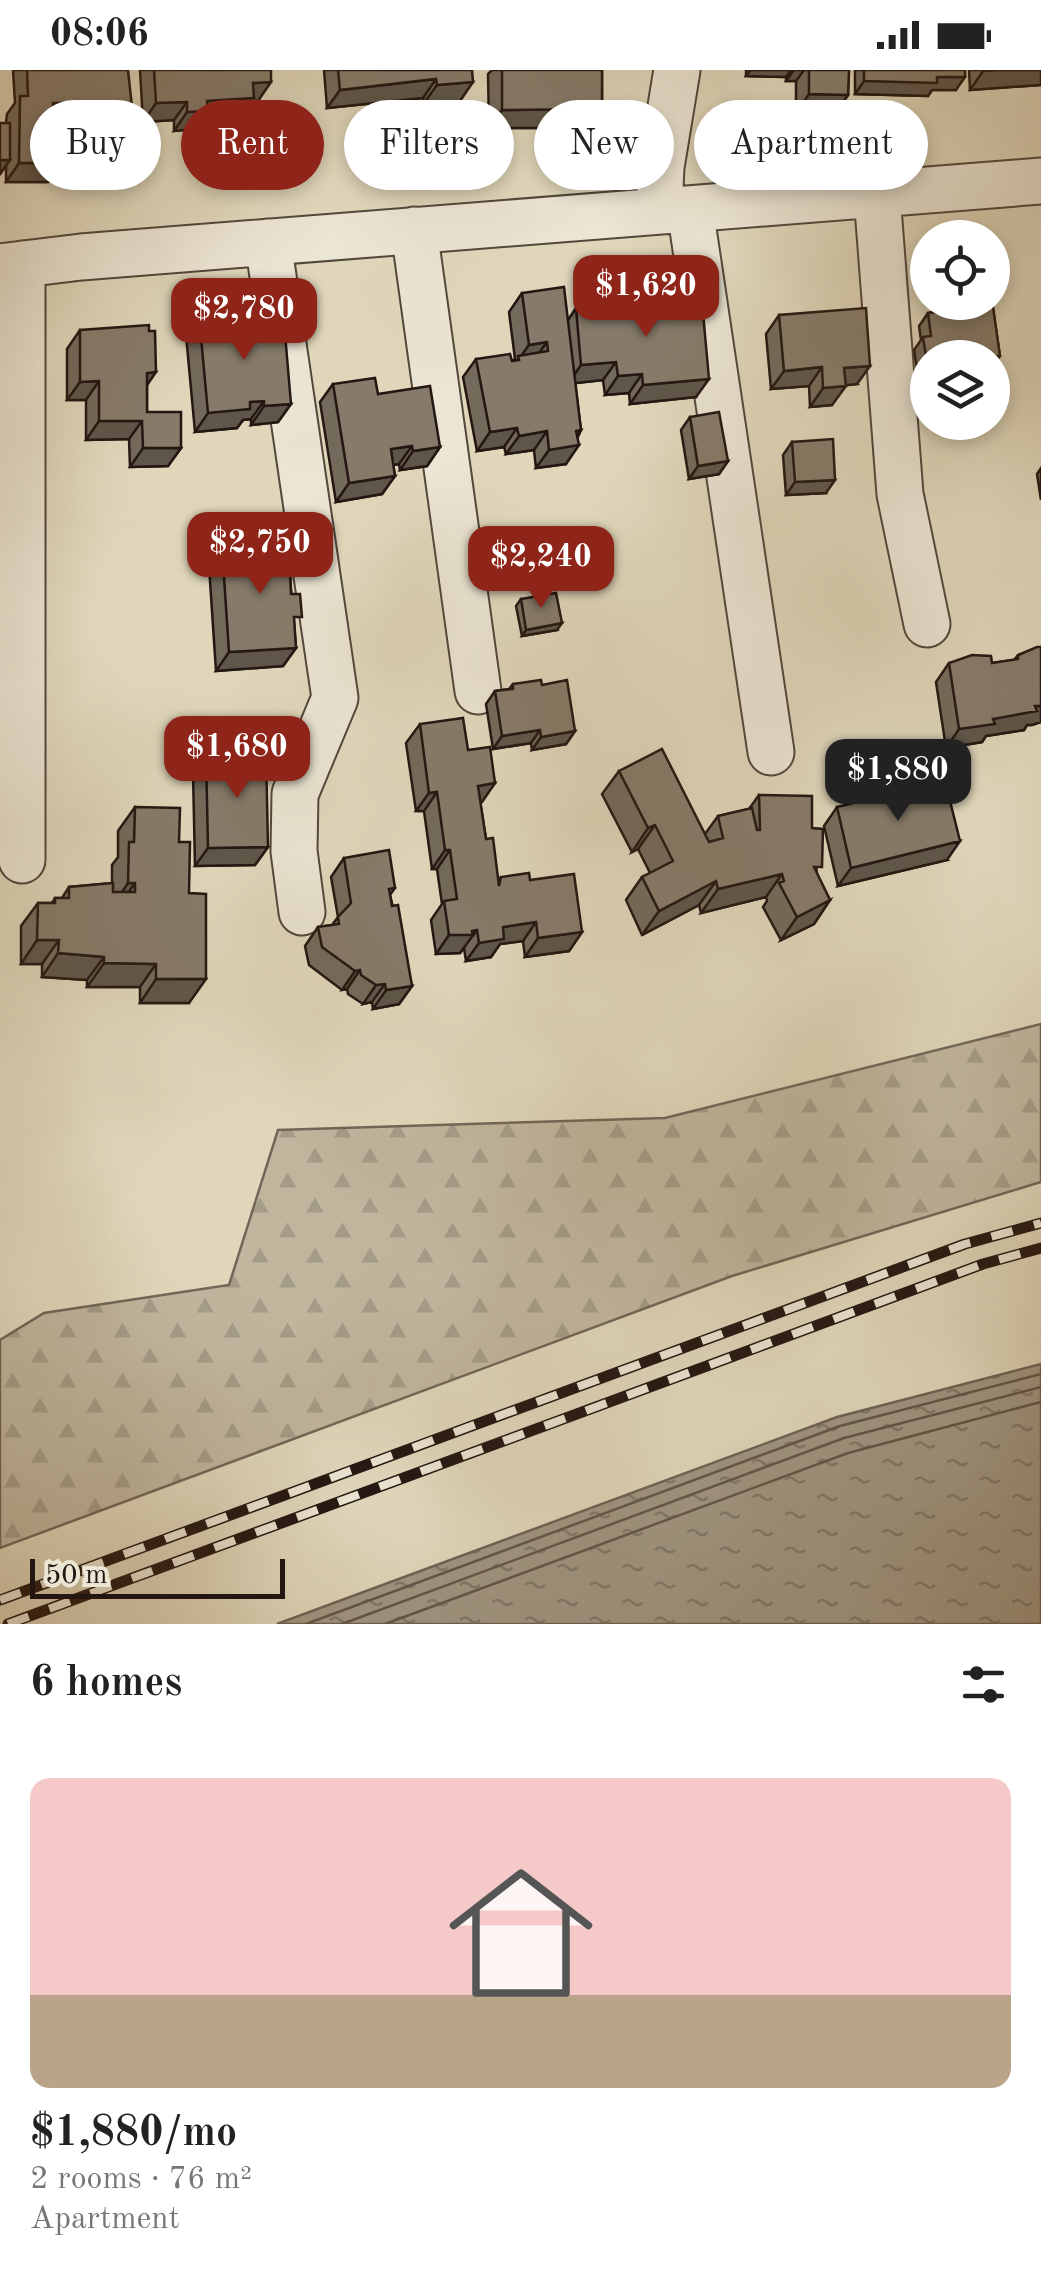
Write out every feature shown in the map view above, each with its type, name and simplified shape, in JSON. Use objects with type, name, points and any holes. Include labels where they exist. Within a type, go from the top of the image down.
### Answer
[{"type":"street","points":[[676,70],[662,167],[674,210],[771,752]]},
{"type":"street","points":[[22,860],[11,266],[1041,181]]},
{"type":"street","points":[[877,194],[900,494],[927,624]]},
{"type":"street","points":[[414,230],[478,691]]},
{"type":"street","points":[[268,242],[335,698],[295,794],[294,851],[302,912]]},
{"type":"green space","points":[[1041,1024],[1041,1182],[732,1276],[0,1548],[0,1340],[44,1313],[229,1285],[278,1130],[665,1118]]},
{"type":"water","points":[[1041,1364],[1041,1624],[277,1624],[837,1417]]},
{"type":"building","points":[[27,70],[128,70],[131,100],[30,100],[30,163],[19,163],[20,96],[28,96]]},
{"type":"building","points":[[154,70],[271,70],[271,82],[253,83],[254,98],[156,100]]},
{"type":"building","points":[[338,70],[472,70],[473,82],[437,85],[436,79],[340,90]]},
{"type":"building","points":[[502,70],[602,70],[602,100],[534,100],[534,110],[514,110],[514,100],[502,100]]},
{"type":"building","points":[[809,70],[849,70],[848,95],[809,94]]},
{"type":"building","points":[[864,70],[965,70],[965,77],[937,77],[937,83],[864,81]]},
{"type":"building","points":[[0,123],[10,123],[10,160],[0,160]]},
{"type":"building","points":[[564,287],[581,430],[576,431],[579,445],[549,450],[547,431],[519,436],[517,428],[490,432],[476,359],[510,354],[512,361],[519,360],[518,356],[548,351],[547,342],[529,345],[522,293]]},
{"type":"building","points":[[637,298],[638,309],[657,307],[656,302],[702,302],[709,379],[643,385],[642,374],[618,376],[616,362],[581,365],[576,308]]},
{"type":"building","points":[[866,308],[870,366],[844,368],[846,386],[823,388],[822,367],[784,371],[779,315]]},
{"type":"building","points":[[249,312],[251,328],[255,324],[284,322],[291,404],[264,406],[264,401],[250,402],[250,409],[208,413],[199,316]]},
{"type":"building","points":[[929,320],[995,320],[998,340],[923,340],[931,336]]},
{"type":"building","points":[[149,325],[149,331],[155,331],[156,372],[147,373],[147,412],[181,412],[181,448],[143,448],[142,421],[99,421],[99,381],[80,382],[80,330]]},
{"type":"building","points":[[375,378],[378,394],[430,386],[440,447],[391,449],[395,476],[349,483],[333,384]]},
{"type":"building","points":[[719,412],[728,461],[698,466],[690,417]]},
{"type":"building","points":[[833,439],[835,480],[795,482],[792,442]]},
{"type":"building","points":[[291,542],[291,594],[300,594],[302,617],[294,617],[296,648],[229,652],[222,547]]},
{"type":"building","points":[[556,593],[562,623],[526,630],[521,599]]},
{"type":"building","points":[[1041,647],[1041,706],[1035,706],[1037,711],[993,719],[995,724],[959,729],[949,663],[972,655],[991,656],[992,663],[1018,659],[1018,655]]},
{"type":"building","points":[[541,680],[542,685],[567,680],[575,731],[541,737],[540,730],[502,736],[495,691]]},
{"type":"building","points":[[463,718],[468,750],[490,747],[495,783],[478,786],[486,839],[493,838],[499,886],[501,877],[529,873],[530,880],[574,874],[582,932],[538,938],[536,922],[503,927],[504,939],[479,943],[477,930],[472,931],[473,935],[449,935],[444,901],[457,899],[437,792],[429,793],[420,724]]},
{"type":"building","points":[[662,749],[709,842],[723,838],[718,816],[752,808],[760,830],[759,795],[812,796],[812,828],[823,829],[822,867],[814,867],[830,900],[797,917],[779,883],[784,881],[782,874],[718,889],[716,881],[659,911],[642,877],[673,861],[655,825],[648,828],[619,771]]},
{"type":"building","points":[[266,754],[268,847],[208,848],[206,755]]},
{"type":"building","points":[[945,781],[960,841],[851,868],[837,807]]},
{"type":"building","points":[[135,807],[180,808],[179,842],[190,842],[189,893],[206,894],[206,979],[156,979],[156,964],[104,963],[104,957],[58,953],[59,940],[37,940],[38,903],[69,898],[69,887],[113,883],[113,892],[135,892],[135,883],[128,883]]},
{"type":"building","points":[[389,850],[395,888],[389,889],[392,906],[398,905],[412,986],[386,990],[385,984],[376,985],[360,970],[355,971],[322,947],[318,927],[339,924],[338,917],[351,903],[344,858]]},
{"type":"railway","points":[[0,1600],[965,1244],[1041,1223]]},
{"type":"railway","points":[[8,1624],[983,1264],[1041,1248]]}]
